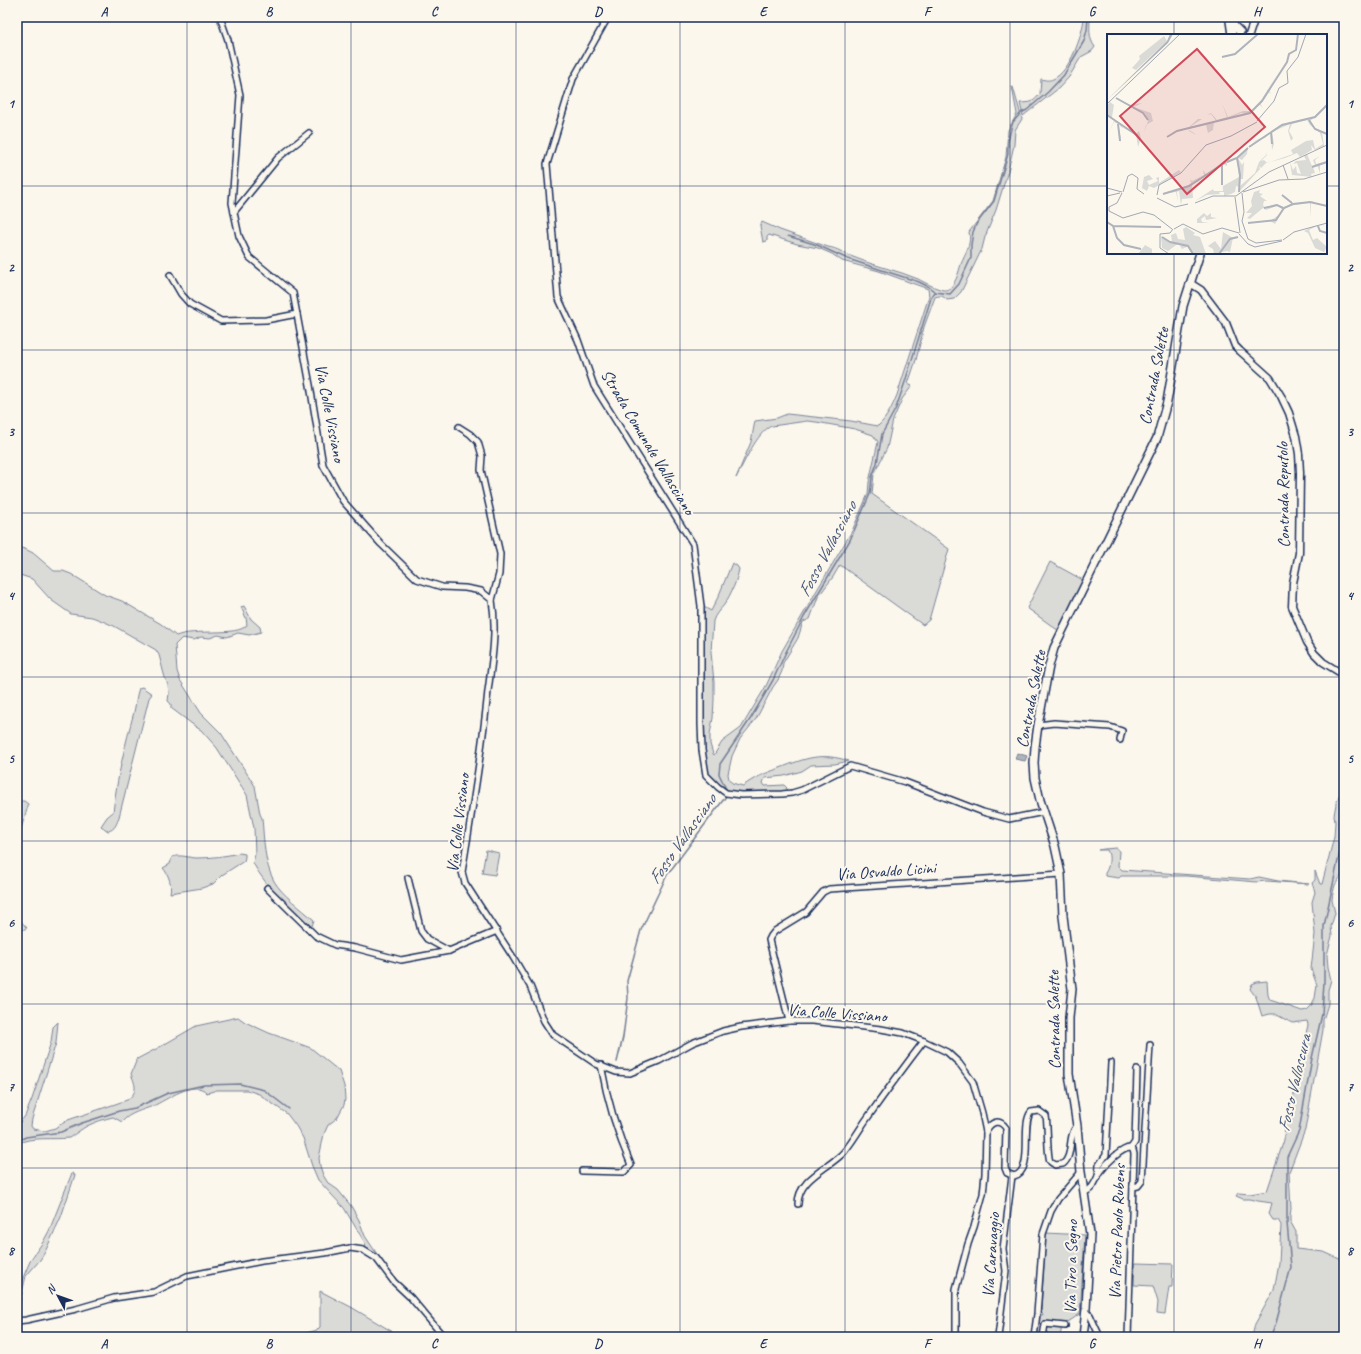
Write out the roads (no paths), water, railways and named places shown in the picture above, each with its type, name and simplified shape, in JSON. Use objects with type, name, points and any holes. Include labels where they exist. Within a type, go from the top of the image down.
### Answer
[{"type":"main road","points":[[1231,17],[1238,34]]},
{"type":"main road","name":"Contrada Salette","points":[[1077,1126],[1069,1074],[1069,1018],[1072,989],[1063,916],[1061,874],[1055,846],[1044,812],[1036,778],[1034,763],[1038,725],[1049,666],[1054,648],[1157,438],[1167,402],[1181,316],[1200,254]]},
{"type":"main road","name":"Via Tiro a Segno","points":[[1077,1126],[1081,1172],[1090,1234],[1083,1337]]},
{"type":"street","name":"Via Colle Vissiano","points":[[220,17],[228,40],[240,94],[232,203],[239,236],[249,257],[293,293],[323,466],[343,501],[381,544],[417,579],[442,587],[481,591],[492,600],[494,612],[493,644],[485,721],[462,872],[465,884],[514,957],[530,986],[544,1021],[553,1035],[596,1064],[616,1072],[630,1073],[659,1061],[692,1043],[723,1030],[789,1021],[812,1021],[903,1033],[947,1052],[959,1063],[972,1082],[982,1113],[986,1132],[983,1194],[956,1289],[956,1337]]},
{"type":"street","name":"Strada Comunale Vallasciano","points":[[608,17],[573,79],[547,164],[558,297],[578,340],[594,386],[693,544],[701,611],[700,670],[702,750],[706,775],[718,787],[728,793],[741,795],[792,793],[802,790],[850,766],[905,782],[983,812],[1009,819],[1044,812]]},
{"type":"street","points":[[1238,34],[1254,19]]},
{"type":"street","points":[[1249,34],[1254,19]]},
{"type":"street","points":[[234,212],[278,158],[309,133]]},
{"type":"street","points":[[170,275],[181,294],[190,304],[221,321],[266,320],[297,314]]},
{"type":"street","name":"Contrada Reputolo","points":[[1190,283],[1201,290],[1226,323],[1236,346],[1240,351],[1270,378],[1281,396],[1288,413],[1296,436],[1300,473],[1299,553],[1293,583],[1292,606],[1307,642],[1314,653],[1323,662],[1344,675]]},
{"type":"street","points":[[459,427],[470,434],[478,442],[482,456],[481,470],[500,554],[499,574],[492,600]]},
{"type":"street","points":[[1038,725],[1054,723],[1110,727],[1122,731],[1120,740]]},
{"type":"street","name":"Via Osvaldo Licini","points":[[789,1021],[769,940],[775,931],[806,912],[823,892],[829,889],[1061,874]]},
{"type":"street","points":[[408,878],[422,932],[427,939],[449,951]]},
{"type":"street","points":[[266,888],[316,936],[335,945],[355,948],[401,960],[449,951],[497,931]]},
{"type":"street","points":[[798,1204],[798,1198],[805,1184],[842,1155],[880,1100],[924,1041]]},
{"type":"street","points":[[1133,1187],[1138,1186],[1142,1181],[1150,1045]]},
{"type":"street","points":[[1098,1176],[1099,1165],[1106,1156],[1111,1063]]},
{"type":"street","points":[[582,1171],[624,1172],[631,1165],[624,1150],[605,1088],[601,1065]]},
{"type":"street","points":[[1131,1148],[1135,1142],[1137,1070]]},
{"type":"street","points":[[986,1132],[991,1124],[995,1122],[1002,1123],[1006,1128],[1005,1168],[1007,1173],[1012,1176],[1018,1175],[1022,1170],[1026,1158],[1028,1118],[1031,1112],[1039,1111],[1046,1116],[1049,1159],[1052,1164],[1063,1164],[1067,1159],[1073,1131],[1077,1126]]},
{"type":"street","name":"Via Pietro Paolo Rubens","points":[[1084,1192],[1091,1189],[1106,1165],[1126,1148],[1131,1148],[1134,1153],[1128,1337]]},
{"type":"street","points":[[1034,1337],[1043,1234],[1051,1211],[1058,1199],[1081,1172]]},
{"type":"street","name":"Via Caravaggio","points":[[998,1337],[1006,1271],[1003,1249],[1012,1176]]},
{"type":"street","points":[[17,1321],[69,1310],[114,1298],[154,1292],[187,1276],[350,1248],[363,1250],[376,1258],[394,1282],[411,1298],[444,1337]]},
{"type":"street","name":"Via Pietro Paolo Rubens","points":[[1085,1313],[1090,1315],[1100,1337]]},
{"type":"street","points":[[1044,1337],[1046,1324],[1065,1326]]},
{"type":"waterway","name":"Fosso Vallasciano","points":[[727,791],[719,774],[720,764],[751,718],[773,680],[804,617],[850,540],[870,494],[872,477],[877,463],[882,434],[896,408],[931,298],[935,292],[950,294],[959,284],[971,258],[973,232],[977,223],[994,201],[1008,154],[1008,142],[1013,122],[1021,113],[1027,110],[1048,92],[1064,75],[1084,41],[1088,17]]},
{"type":"waterway","points":[[788,236],[817,245],[848,259],[919,282],[935,292]]},
{"type":"waterway","name":"Fosso Vallasciano","points":[[617,1062],[623,1037],[628,998],[627,981],[641,930],[667,875],[727,795]]},
{"type":"waterway","name":"Fosso Valloscura","points":[[1270,1337],[1276,1323],[1291,1267],[1287,1223],[1287,1157],[1299,1131],[1312,1058],[1322,1014],[1324,982],[1324,926],[1344,833]]},
{"type":"waterway","points":[[17,1141],[26,1137],[61,1132],[82,1123],[119,1111],[135,1108],[168,1093],[204,1085],[240,1084],[264,1090],[289,1109]]},
{"type":"waterway","points":[[319,1337],[327,1337]]}]
